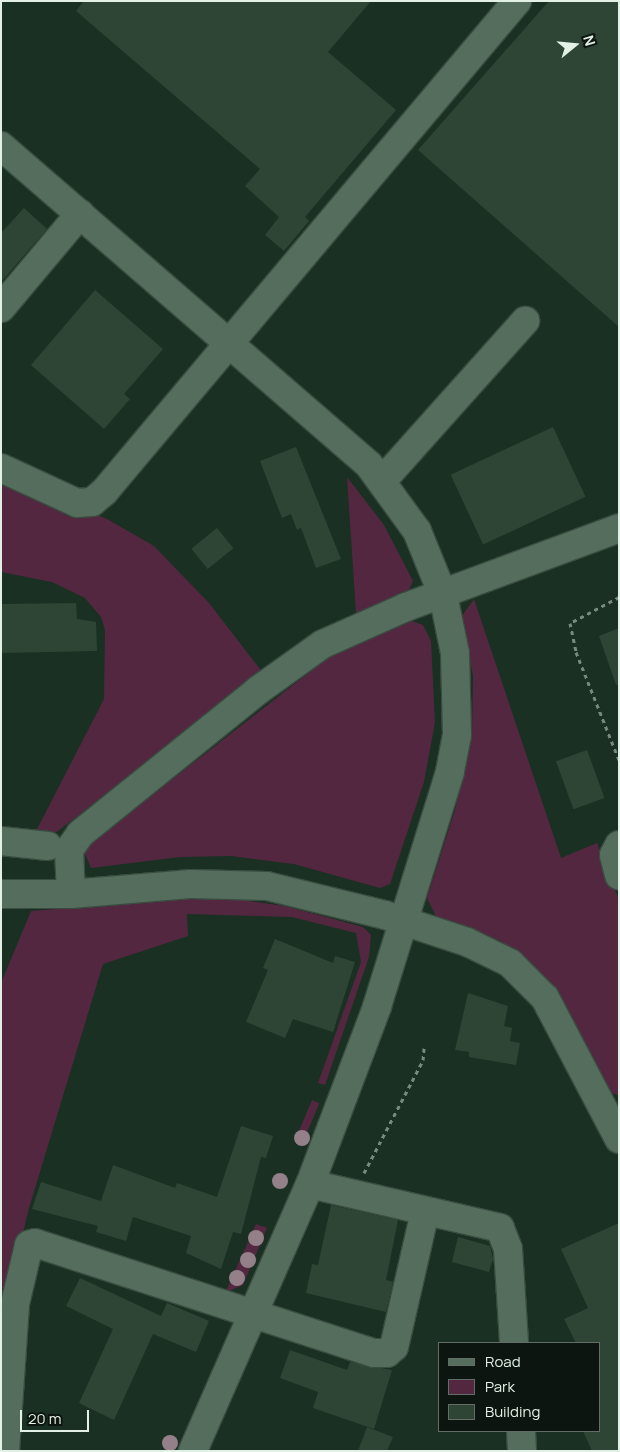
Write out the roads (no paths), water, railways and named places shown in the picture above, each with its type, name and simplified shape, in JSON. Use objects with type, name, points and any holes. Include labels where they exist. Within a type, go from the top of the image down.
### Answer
[{"type":"street","points":[[1,468],[76,503],[92,502],[516,1]]},
{"type":"street","points":[[1,146],[369,465],[417,531],[443,595],[455,653],[456,735],[445,792],[356,1068],[310,1184],[255,1314],[193,1451]]},
{"type":"street","points":[[1,308],[80,214]]},
{"type":"street","points":[[382,481],[525,321]]},
{"type":"street","points":[[71,894],[68,850],[80,834],[258,691],[340,635],[619,528]]},
{"type":"street","points":[[1,841],[48,846]]},
{"type":"street","points":[[619,845],[614,855],[619,875]]},
{"type":"street","points":[[1,894],[71,894],[191,884],[267,886],[404,920],[493,953],[529,980],[545,998],[616,1128]]},
{"type":"street","points":[[310,1184],[354,1196],[500,1228],[508,1249],[514,1342]]},
{"type":"street","points":[[5,1451],[15,1304],[29,1245],[35,1243],[374,1353],[387,1353],[394,1347],[425,1212]]},
{"type":"street","points":[[521,1432],[522,1451]]}]
